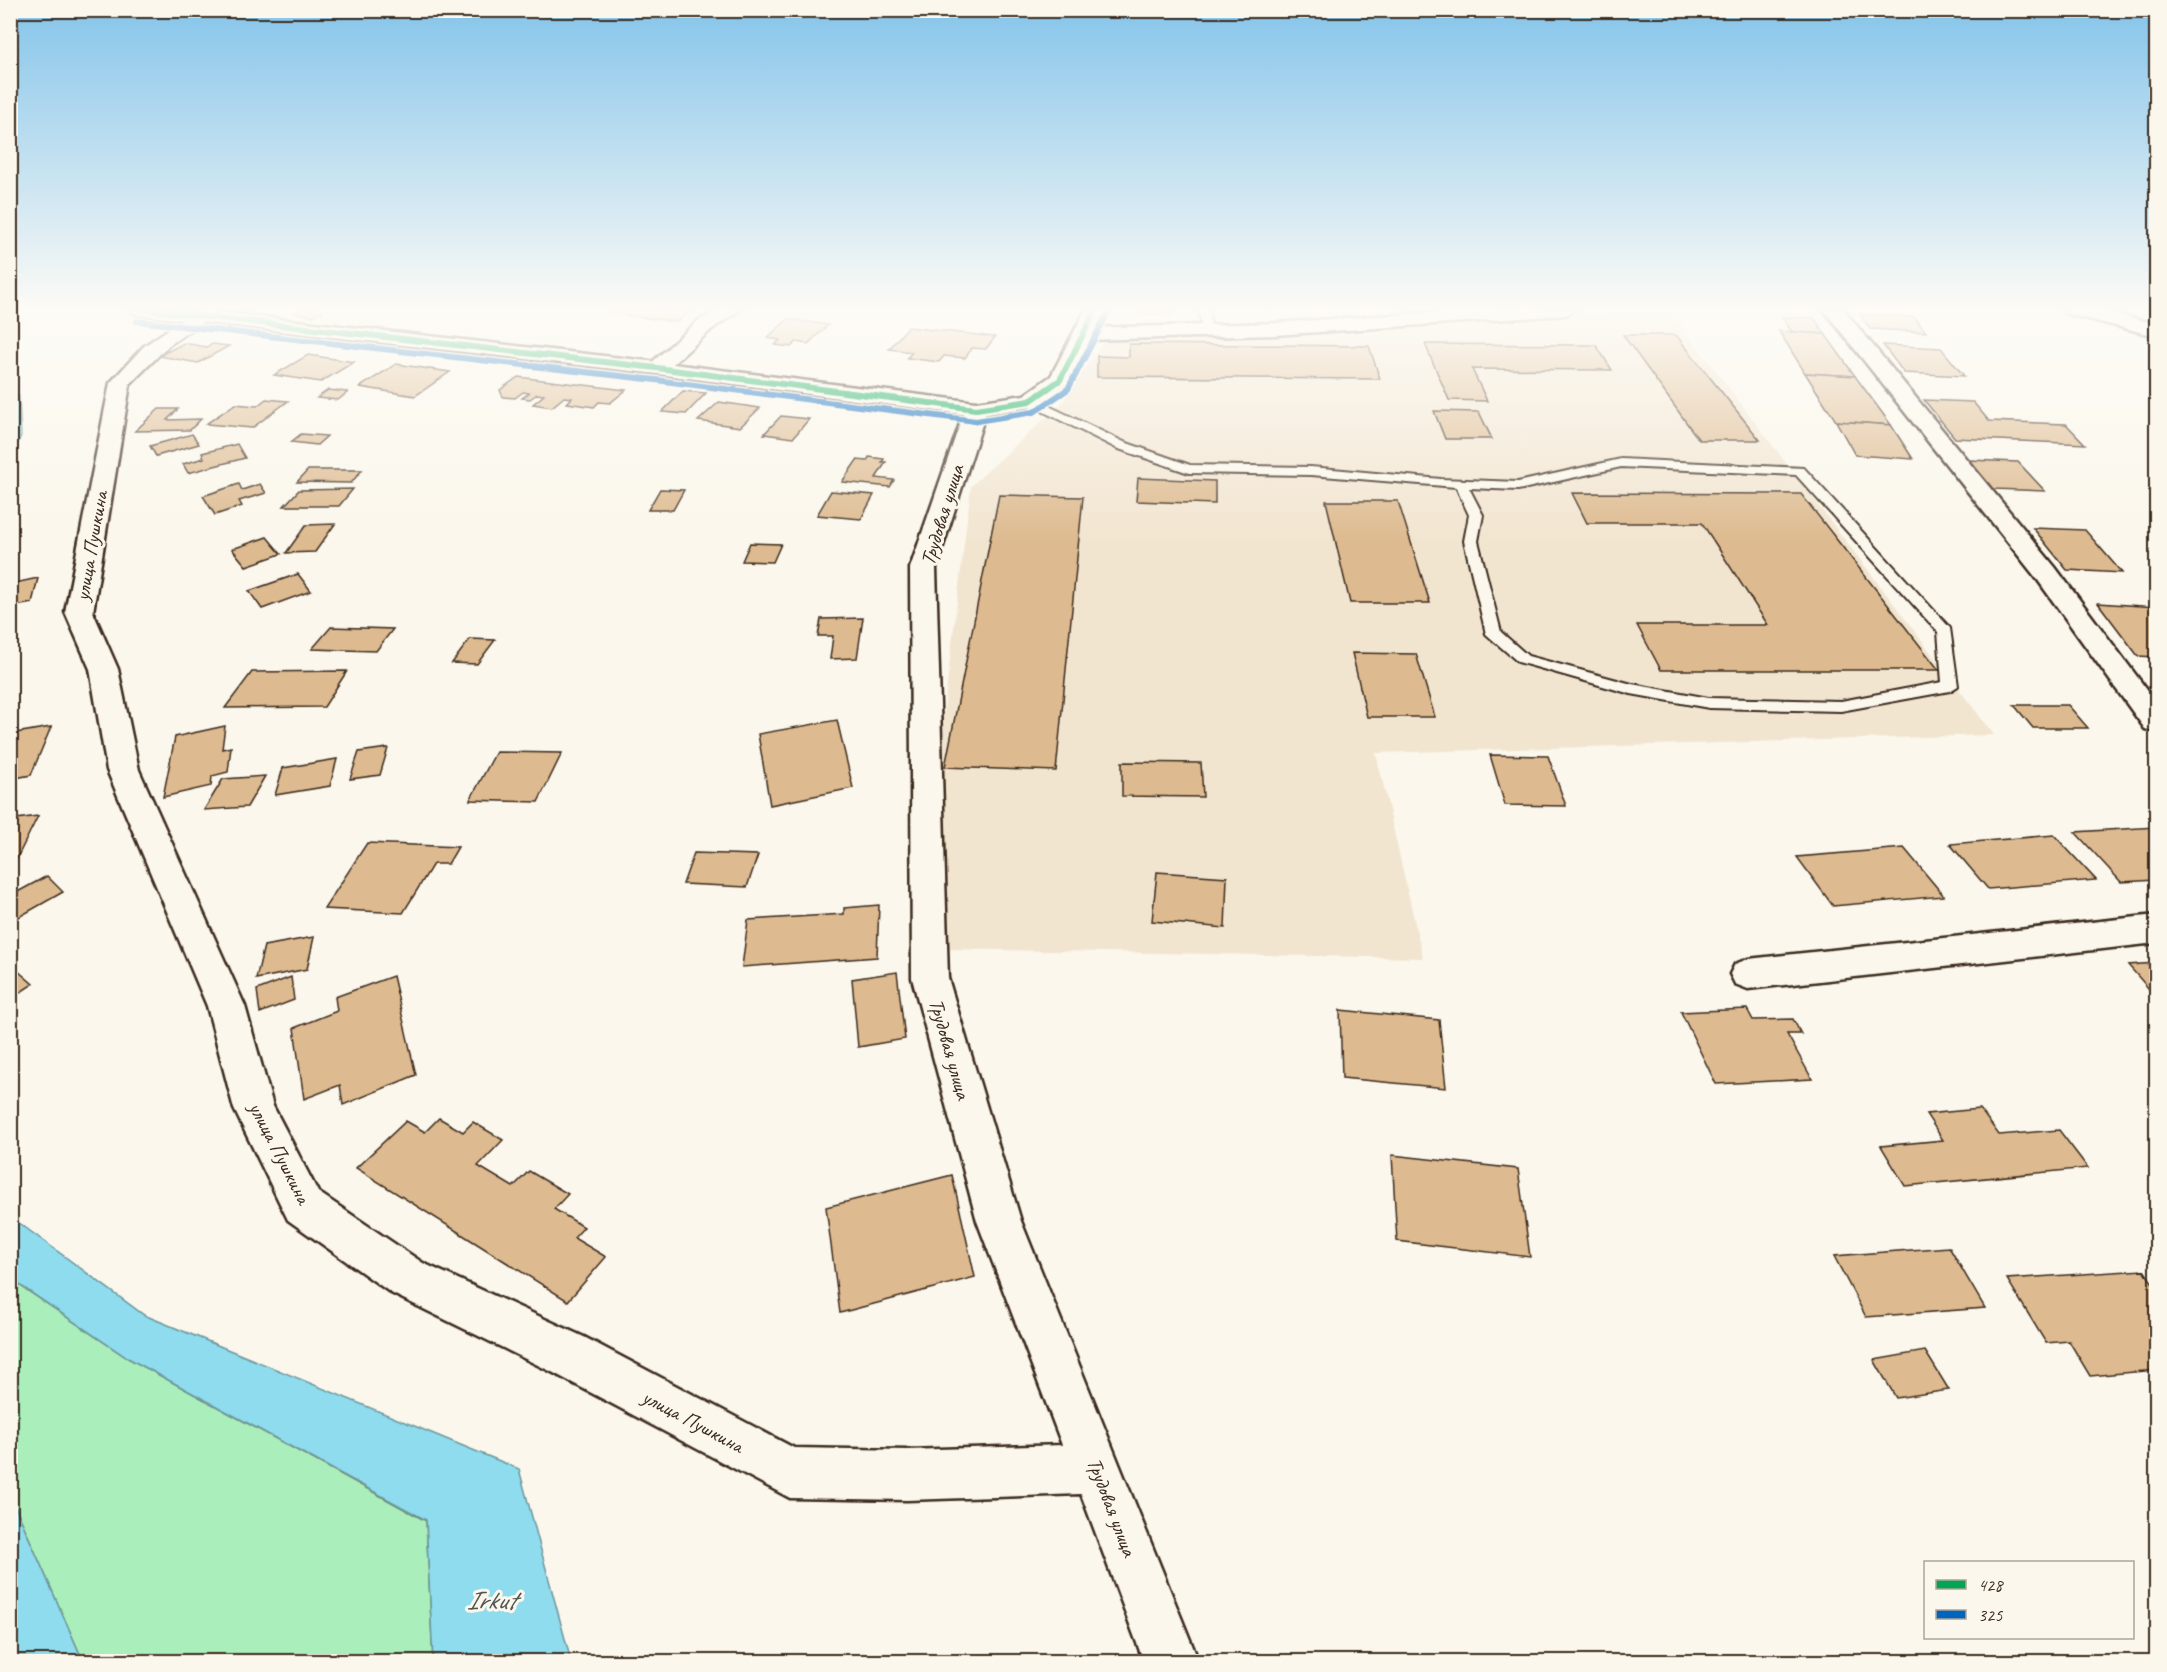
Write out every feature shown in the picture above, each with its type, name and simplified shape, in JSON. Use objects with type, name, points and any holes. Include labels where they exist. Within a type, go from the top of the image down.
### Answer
[{"type":"street","name":"улица Пушкина","points":[[119,387],[79,612],[104,669],[123,770],[226,1006],[254,1109],[303,1206],[407,1278],[567,1354],[790,1473],[907,1475],[1098,1469]]},
{"type":"street","points":[[821,387],[993,407],[1030,400],[1049,387]]},
{"type":"street","points":[[1897,387],[2046,573],[2157,722]]},
{"type":"street","name":"Трудовая улица","points":[[993,407],[923,568],[930,978],[999,1221],[1172,1662]]},
{"type":"street","points":[[1748,974],[2157,929]]},
{"type":"lane","points":[[1030,400],[1120,445],[1189,469],[1311,471],[1518,486],[1621,463],[1800,471],[1945,631],[1950,686],[1841,706],[1709,703],[1631,689],[1523,659],[1494,634],[1471,541],[1476,515],[1460,483]]},
{"type":"shaded area","points":[[1073,387],[1728,387],[1994,735],[1376,753],[1423,958],[944,949],[939,751],[971,486],[1063,402]]},
{"type":"green space","points":[[10,1279],[126,1357],[426,1521],[433,1661],[83,1661],[11,1497]]},
{"type":"water","points":[[11,390],[19,396],[21,436],[11,458]]},
{"type":"water","name":"Irkut","points":[[11,1217],[144,1315],[519,1469],[571,1661],[433,1661],[426,1520],[126,1357],[11,1279]]},
{"type":"water","points":[[11,1497],[83,1661],[11,1661]]},
{"type":"building","points":[[360,387],[428,387],[415,396]]},
{"type":"building","points":[[504,387],[601,387],[626,390],[610,403],[599,402],[594,407],[567,403],[572,398],[564,397],[552,407],[533,404],[544,395],[537,394],[530,399],[522,398],[529,393],[523,392],[515,398],[503,397],[500,390]]},
{"type":"building","points":[[1443,387],[1480,387],[1487,401],[1449,400]]},
{"type":"building","points":[[1661,387],[1718,387],[1760,440],[1699,440]]},
{"type":"building","points":[[1814,387],[1863,387],[1891,425],[1836,421]]},
{"type":"building","points":[[328,390],[348,392],[338,400],[317,398]]},
{"type":"building","points":[[683,391],[706,393],[686,414],[662,412]]},
{"type":"building","points":[[266,399],[288,401],[252,428],[206,424],[235,404],[257,406]]},
{"type":"building","points":[[1924,400],[1973,402],[1989,421],[2066,424],[2085,444],[1955,438]]},
{"type":"building","points":[[719,402],[760,408],[740,427],[698,421]]},
{"type":"building","points":[[159,409],[178,409],[167,420],[201,419],[190,430],[135,431]]},
{"type":"building","points":[[1434,411],[1479,412],[1492,439],[1445,439]]},
{"type":"building","points":[[781,416],[809,419],[793,438],[764,434]]},
{"type":"building","points":[[1836,421],[1891,425],[1913,459],[1855,455]]},
{"type":"building","points":[[192,434],[199,444],[156,456],[150,446]]},
{"type":"building","points":[[301,434],[327,436],[317,445],[291,442]]},
{"type":"building","points":[[237,444],[245,458],[188,473],[183,464],[204,458],[202,453]]},
{"type":"building","points":[[869,457],[884,459],[882,462],[886,462],[876,478],[894,480],[890,487],[842,482],[857,460],[867,461]]},
{"type":"building","points":[[1969,460],[2018,462],[2045,491],[1993,489]]},
{"type":"building","points":[[308,470],[362,470],[351,483],[297,482]]},
{"type":"building","points":[[1138,478],[1215,481],[1215,504],[1136,501]]},
{"type":"building","points":[[239,484],[242,490],[260,484],[266,493],[239,501],[242,506],[215,515],[203,496]]},
{"type":"building","points":[[353,489],[339,506],[284,506],[299,490]]},
{"type":"building","points":[[660,489],[684,490],[673,510],[648,510]]},
{"type":"building","points":[[831,491],[874,495],[861,519],[817,515]]},
{"type":"building","points":[[1572,493],[1801,494],[1939,670],[1661,670],[1637,625],[1768,625],[1702,523],[1587,523]]},
{"type":"building","points":[[999,495],[1083,497],[1056,771],[945,767]]},
{"type":"building","points":[[1326,501],[1398,501],[1430,603],[1350,603]]},
{"type":"building","points":[[335,524],[315,552],[286,553],[306,525]]},
{"type":"building","points":[[2033,528],[2085,530],[2122,573],[2067,570]]},
{"type":"building","points":[[267,537],[281,554],[246,566],[232,549]]},
{"type":"building","points":[[750,543],[781,544],[773,562],[742,561]]},
{"type":"building","points":[[298,574],[311,591],[262,609],[249,591]]},
{"type":"building","points":[[38,578],[32,603],[10,607],[10,584]]},
{"type":"building","points":[[2098,603],[2156,607],[2156,657],[2138,656]]},
{"type":"building","points":[[863,618],[857,658],[830,659],[833,636],[818,636],[821,619]]},
{"type":"building","points":[[331,627],[393,629],[376,651],[312,649]]},
{"type":"building","points":[[470,639],[495,640],[477,664],[452,663]]},
{"type":"building","points":[[1352,653],[1416,654],[1435,717],[1367,717]]},
{"type":"building","points":[[347,671],[324,707],[225,708],[252,672]]},
{"type":"building","points":[[2014,705],[2068,705],[2088,728],[2033,728]]},
{"type":"building","points":[[837,720],[853,788],[770,805],[758,734]]},
{"type":"building","points":[[225,726],[222,749],[231,747],[228,772],[212,776],[211,786],[163,797],[175,737]]},
{"type":"building","points":[[51,727],[31,775],[10,779],[10,734]]},
{"type":"building","points":[[388,748],[380,775],[350,779],[359,752]]},
{"type":"building","points":[[496,752],[562,753],[538,802],[470,800]]},
{"type":"building","points":[[1490,755],[1548,756],[1566,806],[1505,805]]},
{"type":"building","points":[[337,759],[330,786],[275,795],[283,768]]},
{"type":"building","points":[[1122,762],[1201,763],[1203,797],[1122,796]]},
{"type":"building","points":[[265,776],[247,807],[204,810],[223,779]]},
{"type":"building","points":[[38,816],[14,864],[10,864],[10,820]]},
{"type":"building","points":[[2156,827],[2156,880],[2121,882],[2075,832]]},
{"type":"building","points":[[2054,835],[2096,880],[1988,889],[1950,844]]},
{"type":"building","points":[[367,843],[458,847],[448,864],[433,864],[403,913],[324,909]]},
{"type":"building","points":[[1904,848],[1944,896],[1833,906],[1797,857]]},
{"type":"building","points":[[694,853],[758,855],[747,887],[683,884]]},
{"type":"building","points":[[1157,872],[1227,877],[1225,928],[1152,921]]},
{"type":"building","points":[[47,876],[63,892],[10,922],[10,896]]},
{"type":"building","points":[[879,905],[877,957],[742,967],[748,920],[844,914],[844,908]]},
{"type":"building","points":[[314,937],[307,969],[256,979],[264,946]]},
{"type":"building","points":[[2156,963],[2156,997],[2128,965]]},
{"type":"building","points":[[10,964],[33,984],[10,999]]},
{"type":"building","points":[[897,972],[905,1039],[858,1047],[852,979]]},
{"type":"building","points":[[393,976],[416,1075],[343,1105],[340,1085],[304,1099],[294,1028],[337,1011],[335,997]]},
{"type":"building","points":[[291,977],[294,1000],[260,1013],[257,990]]},
{"type":"building","points":[[1747,1009],[1753,1020],[1793,1019],[1801,1034],[1787,1034],[1812,1079],[1716,1084],[1681,1012]]},
{"type":"building","points":[[1340,1010],[1439,1020],[1446,1088],[1342,1078]]},
{"type":"building","points":[[1980,1109],[1999,1135],[2059,1130],[2088,1168],[1905,1186],[1881,1146],[1943,1140],[1926,1114]]},
{"type":"building","points":[[439,1118],[463,1132],[473,1122],[503,1140],[478,1166],[513,1187],[529,1171],[568,1194],[554,1209],[584,1227],[574,1238],[606,1257],[568,1301],[356,1168],[406,1121],[425,1132]]},
{"type":"building","points":[[1392,1155],[1518,1169],[1530,1257],[1397,1241]]},
{"type":"building","points":[[952,1175],[975,1277],[840,1313],[826,1207]]},
{"type":"building","points":[[1949,1247],[1985,1308],[1866,1317],[1834,1256]]},
{"type":"building","points":[[2144,1270],[2156,1288],[2156,1370],[2090,1376],[2069,1341],[2046,1343],[2007,1279]]},
{"type":"building","points":[[1925,1351],[1949,1390],[1896,1398],[1874,1360]]},
{"type":"transit line","name":"325","points":[[711,387],[976,421],[1034,412],[1069,387]]},
{"type":"transit line","name":"428","points":[[805,387],[976,409],[1030,401],[1050,387]]}]
